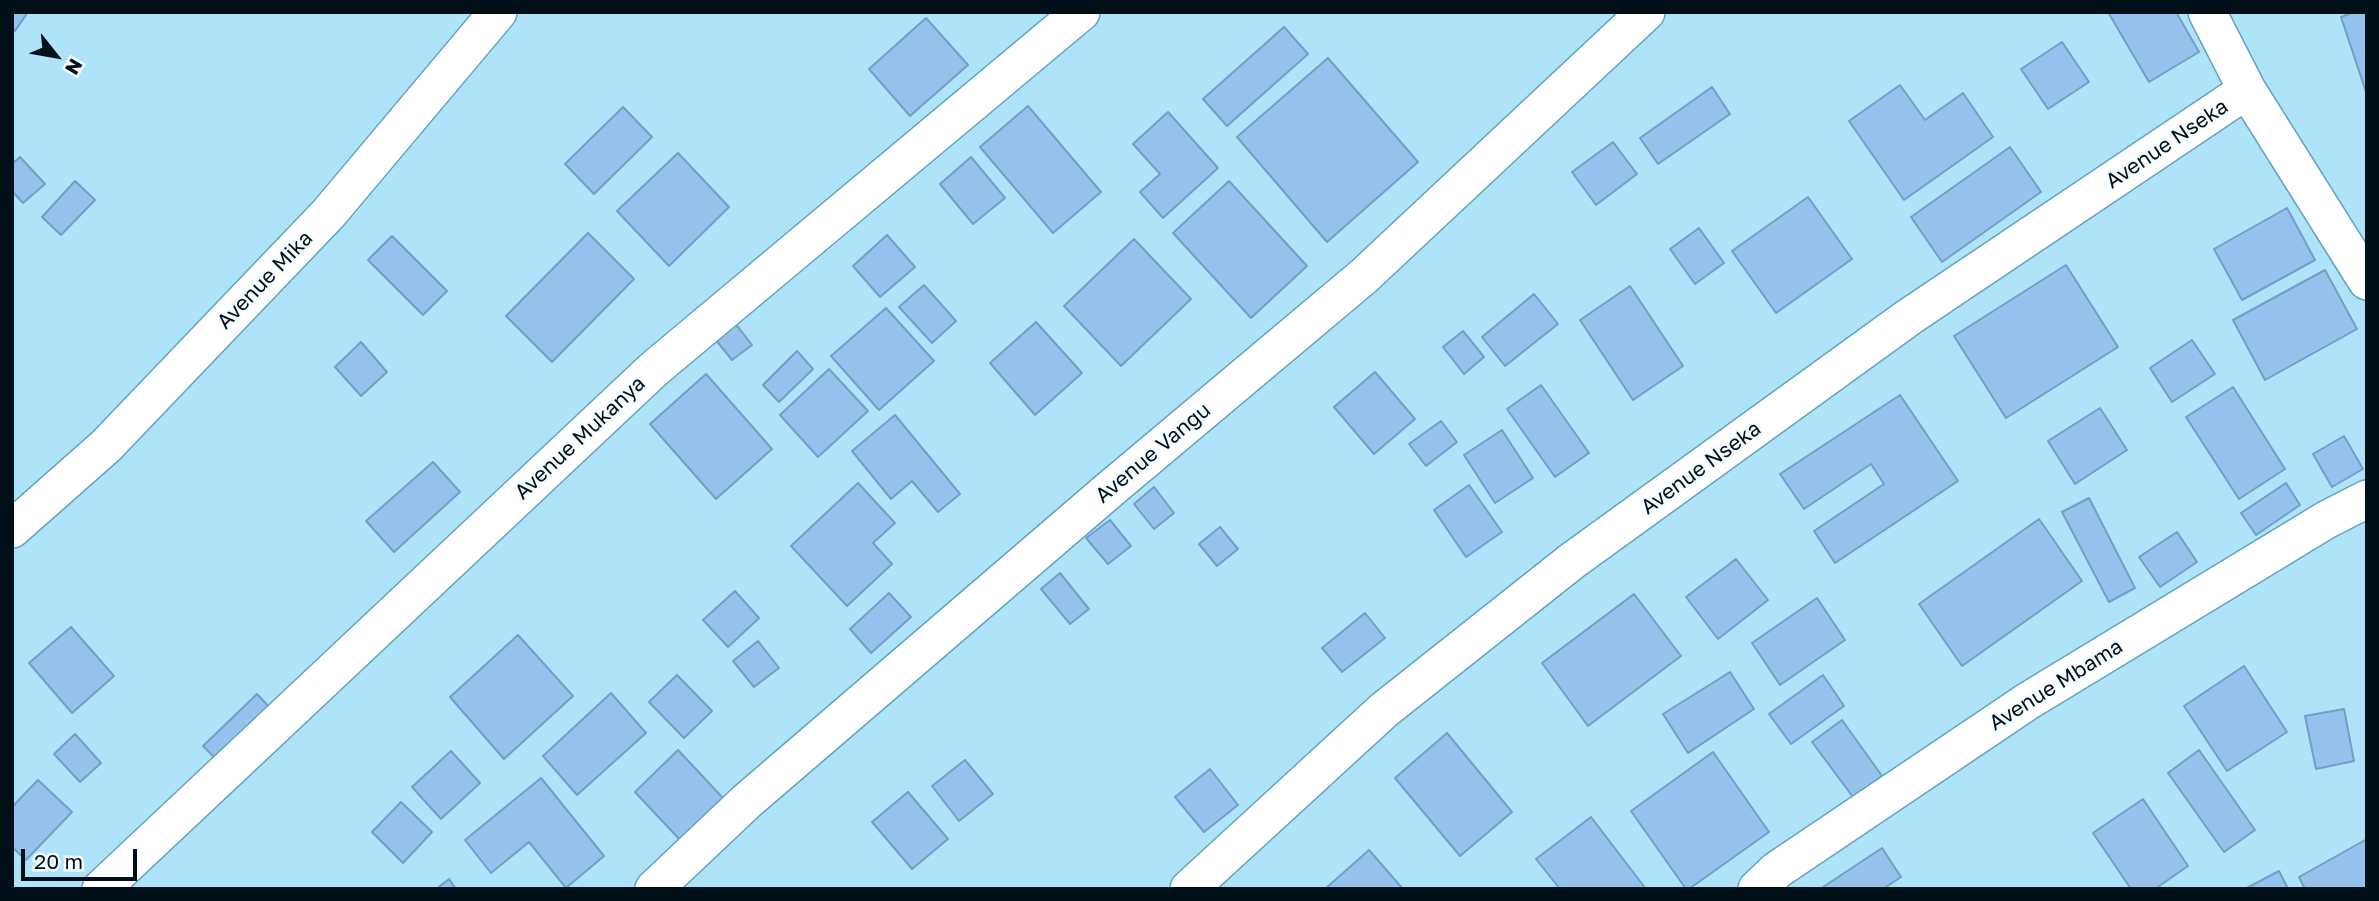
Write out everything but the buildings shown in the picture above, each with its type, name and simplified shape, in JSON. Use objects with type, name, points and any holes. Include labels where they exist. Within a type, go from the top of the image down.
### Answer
[{"type":"street","name":"Avenue Mika","points":[[12,529],[106,446],[329,213],[498,12]]},
{"type":"street","name":"Avenue Mukanya","points":[[101,889],[654,369],[1080,12]]},
{"type":"street","name":"Avenue Vangu","points":[[654,889],[747,801],[1098,499],[1364,276],[1646,12]]},
{"type":"street","points":[[2207,12],[2247,90],[2367,281]]},
{"type":"street","name":"Avenue Nseka","points":[[1189,889],[1384,710],[1572,561],[1909,317],[2247,90]]},
{"type":"street","name":"Avenue Mbama","points":[[1757,889],[1777,870],[2028,701],[2314,528],[2367,499]]}]
